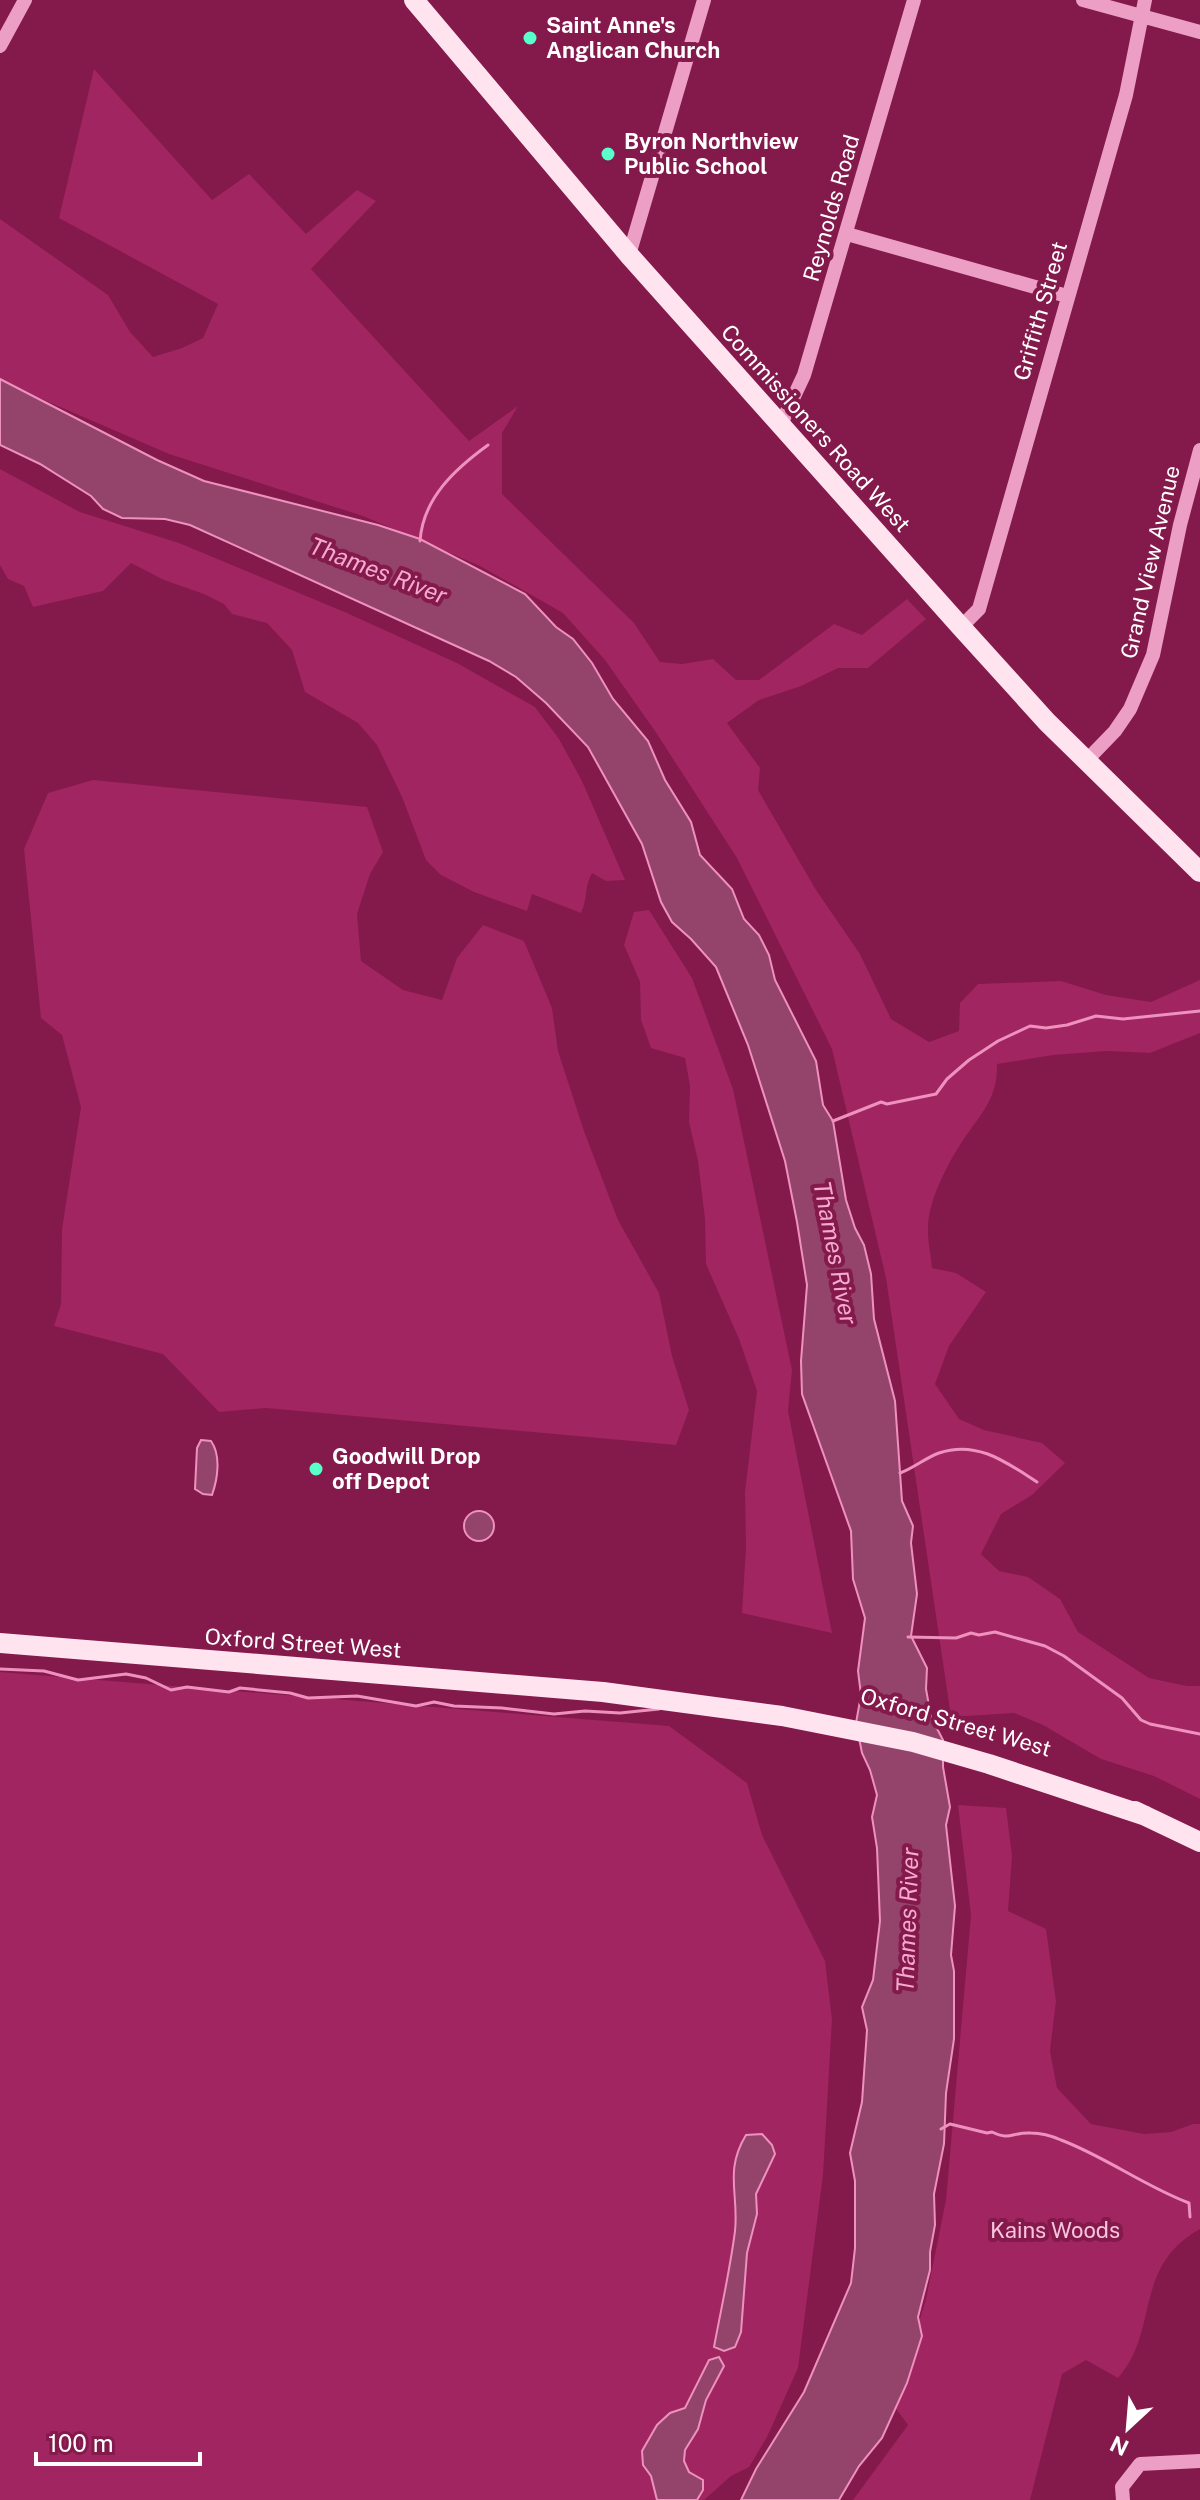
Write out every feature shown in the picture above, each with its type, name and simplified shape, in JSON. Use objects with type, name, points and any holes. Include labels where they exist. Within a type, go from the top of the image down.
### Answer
[{"type":"main road","name":"Commissioners Road West","points":[[414,0],[629,255],[961,627],[1047,722],[1200,872]]},
{"type":"main road","name":"Oxford Street West","points":[[0,1643],[657,1695],[879,1734],[1037,1774],[1146,1816],[1200,1842]]},
{"type":"street","points":[[0,46],[25,0]]},
{"type":"street","points":[[629,255],[704,0]]},
{"type":"street","name":"Reynolds Road","points":[[781,424],[804,375],[914,0]]},
{"type":"street","points":[[1083,0],[1200,32]]},
{"type":"street","name":"Griffith Street","points":[[961,627],[979,609],[1126,95],[1145,0]]},
{"type":"street","points":[[847,234],[1067,296]]},
{"type":"street","name":"Grand View Avenue","points":[[1086,761],[1130,709],[1153,655],[1180,525],[1200,450]]},
{"type":"street","points":[[1123,2500],[1122,2487],[1140,2464],[1200,2461]]},
{"type":"green space","points":[[94,69],[212,200],[249,174],[306,234],[357,190],[376,201],[311,269],[469,441],[518,406],[502,433],[502,494],[634,623],[660,662],[682,664],[713,659],[736,680],[759,680],[834,624],[862,635],[907,599],[926,619],[868,668],[838,668],[801,686],[759,700],[727,723],[760,768],[758,790],[816,890],[860,954],[891,1019],[929,1042],[959,1031],[960,1003],[978,984],[1061,981],[1106,995],[1151,1002],[1200,980],[1200,1033],[1150,1053],[1107,1051],[997,1064],[994,1088],[986,1108],[954,1154],[938,1187],[930,1210],[928,1231],[932,1268],[956,1273],[986,1292],[949,1346],[935,1384],[959,1419],[984,1430],[1042,1443],[1065,1463],[1032,1495],[1001,1514],[981,1554],[999,1571],[1028,1577],[1060,1599],[1078,1632],[1149,1678],[1200,1686],[1200,1799],[1154,1776],[1101,1759],[1043,1725],[1014,1713],[951,1717],[886,1278],[832,1049],[737,858],[605,660],[563,613],[480,566],[363,516],[169,454],[0,381],[0,219],[108,295],[130,332],[153,357],[203,338],[218,304],[59,218]]},
{"type":"green space","points":[[0,469],[80,512],[179,543],[347,613],[457,663],[535,707],[559,739],[582,781],[625,880],[606,881],[592,873],[581,913],[532,894],[527,911],[474,892],[441,875],[426,860],[402,797],[377,745],[358,723],[305,692],[292,650],[267,623],[232,614],[224,604],[131,563],[103,591],[33,607],[24,586],[8,579],[0,565]]},
{"type":"green space","points":[[93,780],[367,807],[383,852],[370,874],[357,914],[361,961],[403,990],[442,1000],[457,958],[483,925],[524,941],[552,1008],[558,1051],[618,1220],[659,1293],[672,1356],[689,1410],[676,1445],[266,1408],[219,1412],[163,1354],[54,1326],[61,1304],[62,1229],[81,1107],[62,1035],[41,1018],[24,849],[48,793]]},
{"type":"green space","points":[[649,910],[692,978],[733,1089],[792,1370],[788,1411],[832,1633],[742,1613],[745,1492],[757,1391],[739,1339],[706,1264],[705,1219],[698,1161],[689,1122],[690,1086],[685,1058],[651,1048],[641,1020],[640,982],[624,945],[634,912]]},
{"type":"green space","points":[[0,1672],[669,1726],[747,1783],[762,1835],[825,1961],[832,2019],[823,2175],[798,2368],[767,2437],[749,2467],[731,2476],[704,2500],[0,2500]]},
{"type":"green space","name":"Kains Woods","points":[[958,1805],[1006,1808],[1012,1856],[1008,1911],[1046,1929],[1056,2001],[1050,2051],[1057,2088],[1091,2124],[1144,2134],[1171,2132],[1200,2124],[1200,2229],[1179,2244],[1164,2262],[1155,2280],[1139,2340],[1131,2360],[1118,2378],[1086,2360],[1062,2374],[1030,2500],[853,2500],[908,2425],[891,2402],[899,2388],[926,2299],[946,2200],[971,1915]]},
{"type":"water","name":"Thames River","points":[[0,379],[204,481],[378,525],[420,539],[525,594],[556,627],[573,639],[592,663],[613,699],[648,741],[665,780],[691,822],[700,855],[732,889],[744,919],[759,935],[769,955],[775,980],[816,1061],[823,1105],[833,1121],[846,1200],[864,1245],[871,1274],[874,1319],[895,1401],[902,1501],[913,1526],[911,1543],[917,1594],[911,1636],[927,1668],[926,1689],[931,1717],[943,1740],[943,1767],[950,1807],[946,1825],[955,1906],[951,1955],[954,1971],[954,2039],[946,2093],[944,2144],[934,2194],[935,2225],[930,2270],[918,2317],[922,2336],[907,2383],[882,2438],[859,2466],[839,2500],[741,2500],[756,2469],[804,2392],[851,2283],[855,2248],[855,2181],[850,2153],[862,2102],[867,2030],[862,2007],[873,1980],[880,1921],[877,1848],[872,1817],[877,1795],[862,1753],[856,1723],[861,1695],[858,1671],[865,1618],[853,1579],[851,1531],[802,1394],[801,1361],[807,1285],[785,1161],[748,1045],[716,967],[672,922],[661,902],[642,844],[588,747],[546,703],[516,677],[489,661],[190,525],[165,519],[122,518],[103,509],[91,496],[40,464],[0,445]]},
{"type":"water","points":[[201,1440],[211,1441],[216,1453],[217,1474],[212,1495],[195,1489],[197,1448]]},
{"type":"water","points":[[479,1511],[490,1515],[494,1526],[490,1537],[479,1541],[468,1537],[464,1526],[468,1515]]},
{"type":"water","points":[[762,2134],[775,2154],[756,2194],[757,2214],[747,2253],[741,2332],[735,2347],[724,2351],[714,2347],[735,2231],[734,2171],[739,2148],[746,2135]]},
{"type":"water","points":[[719,2357],[724,2366],[706,2400],[698,2429],[685,2450],[684,2461],[689,2472],[703,2480],[703,2490],[697,2500],[657,2500],[651,2476],[643,2465],[642,2451],[657,2425],[670,2413],[685,2408],[709,2360]]},
{"type":"waterway","points":[[420,541],[422,526],[434,498],[464,464],[488,445]]},
{"type":"waterway","points":[[833,1121],[881,1102],[887,1104],[936,1094],[947,1079],[969,1060],[998,1041],[1030,1026],[1046,1028],[1067,1025],[1096,1016],[1123,1019],[1200,1011]]},
{"type":"waterway","points":[[900,1473],[939,1453],[966,1449],[991,1455],[1037,1482]]},
{"type":"waterway","points":[[908,1637],[956,1638],[971,1633],[995,1632],[1045,1646],[1122,1698],[1141,1720],[1200,1734]]},
{"type":"waterway","points":[[0,1669],[44,1671],[78,1680],[126,1674],[146,1678],[171,1690],[187,1687],[229,1692],[240,1688],[308,1698],[357,1696],[416,1706],[434,1702],[554,1714],[659,1709]]},
{"type":"waterway","points":[[941,2129],[950,2124],[1003,2136],[1031,2133],[1054,2137],[1189,2203],[1190,2217]]},
{"type":"place","name":"Saint Anne's Anglican Church","points":[[530,38]]},
{"type":"place","name":"Byron Northview Public School","points":[[608,154]]},
{"type":"place","name":"Goodwill Drop off Depot","points":[[316,1469]]}]
